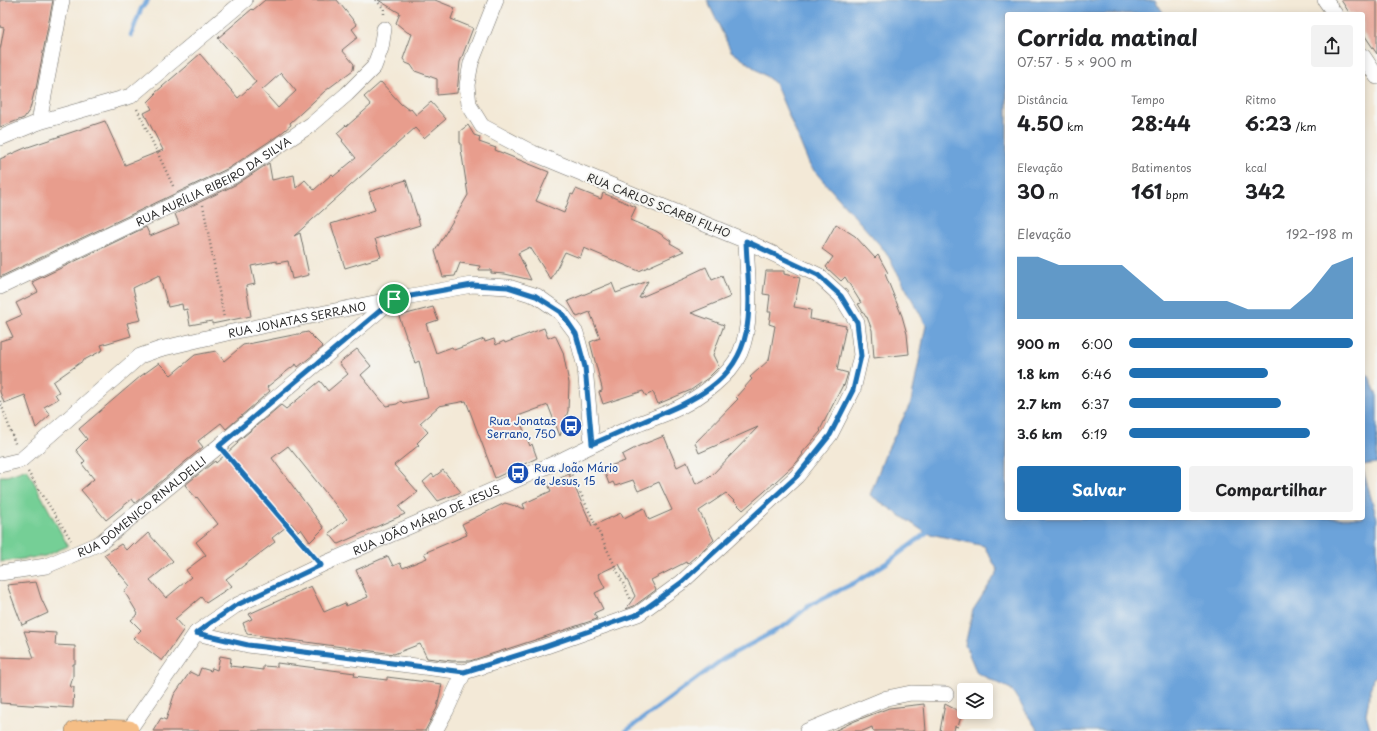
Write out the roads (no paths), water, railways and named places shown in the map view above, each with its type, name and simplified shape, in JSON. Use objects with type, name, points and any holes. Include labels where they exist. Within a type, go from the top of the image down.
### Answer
[{"type":"main road","points":[[75,731],[96,729],[128,730]]},
{"type":"street","points":[[39,122],[62,0]]},
{"type":"street","points":[[0,138],[39,122],[131,96],[245,0]]},
{"type":"street","name":"RUA CARLOS SCARBI FILHO","points":[[196,633],[248,645],[464,672],[541,648],[638,614],[682,582],[797,476],[830,435],[853,390],[861,356],[857,322],[841,296],[818,275],[746,241],[533,153],[482,126],[469,105],[467,85],[471,63],[496,0]]},
{"type":"street","points":[[1325,0],[1334,12]]},
{"type":"street","name":"RUA AURÍLIA RIBEIRO DA SILVA","points":[[0,287],[233,176],[312,124],[347,94],[374,67],[381,48],[384,29]]},
{"type":"street","points":[[1365,59],[1377,77]]},
{"type":"street","name":"RUA JOÃO MÁRIO DE JESUS","points":[[128,730],[196,633],[235,606],[321,565],[564,459],[592,444],[678,408],[703,393],[727,373],[740,353],[746,332],[748,305],[746,241]]},
{"type":"street","name":"RUA JONATAS SERRANO","points":[[0,465],[21,460],[140,356],[160,349],[227,333],[394,299],[472,285],[508,287],[536,296],[561,312],[576,334],[585,367],[592,444]]},
{"type":"street","name":"RUA DOMENICO RINALDELLI","points":[[0,573],[46,566],[100,543],[219,446],[394,299]]},
{"type":"street","points":[[435,731],[464,672]]},
{"type":"street","points":[[807,731],[887,698],[911,693],[946,694]]},
{"type":"water","points":[[707,0],[1155,0],[1163,12],[1005,12],[1005,520],[1365,520],[1365,477],[1377,518],[1377,676],[1373,678],[1366,714],[1371,731],[1038,731],[1011,689],[977,673],[965,645],[973,610],[998,571],[984,546],[926,533],[870,495],[885,455],[911,402],[926,325],[886,252],[810,166],[775,83],[731,51]]},
{"type":"water","points":[[1365,372],[1369,376],[1377,396],[1377,463],[1365,465]]},
{"type":"waterway","points":[[131,35],[141,9],[148,0]]},
{"type":"waterway","points":[[626,731],[723,659],[786,625],[808,606],[856,582],[888,562],[930,530]]},
{"type":"place","name":"Rua Jonatas Serrano, 750","points":[[571,426]]},
{"type":"place","name":"Rua João Mário de Jesus, 15","points":[[518,473]]}]
